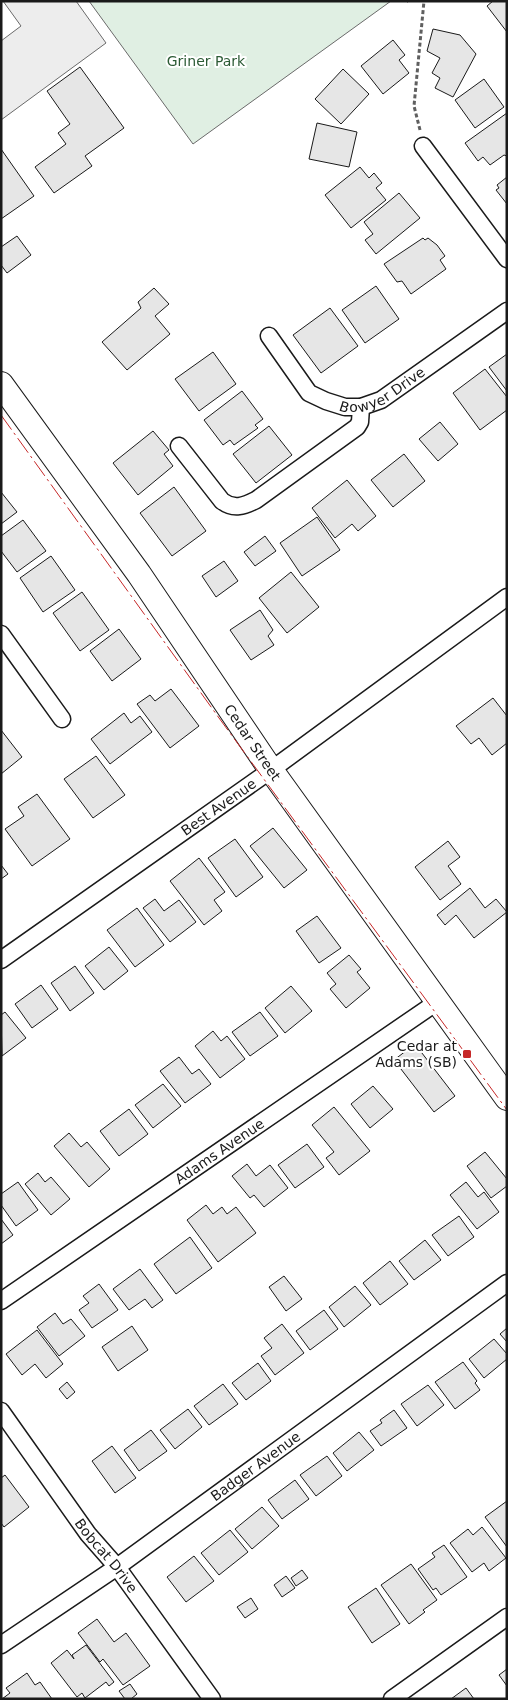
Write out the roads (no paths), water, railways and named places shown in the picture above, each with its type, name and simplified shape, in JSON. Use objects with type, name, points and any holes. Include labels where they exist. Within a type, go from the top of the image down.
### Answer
[{"type":"main road","name":"Cedar Street","points":[[1,384],[139,574],[270,770],[507,1098]]},
{"type":"street","points":[[423,146],[507,259]]},
{"type":"street","name":"Bowyer Drive","points":[[269,336],[309,393],[345,407],[361,407],[381,400],[507,311]]},
{"type":"street","points":[[179,446],[222,501],[229,506],[240,506],[256,500],[358,427],[361,407]]},
{"type":"street","name":"Best Avenue","points":[[1,960],[270,770],[507,597]]},
{"type":"street","points":[[1,634],[62,719]]},
{"type":"street","name":"Adams Avenue","points":[[1,1301],[437,1002]]},
{"type":"street","name":"Badger Avenue","points":[[1,1646],[117,1567],[507,1283]]},
{"type":"street","name":"Bobcat Drive","points":[[1,1411],[88,1534],[117,1567],[212,1699]]},
{"type":"street","points":[[392,1699],[507,1617]]},
{"type":"place","name":"Cedar at Adams (SB)","points":[[467,1054]]},
{"type":"park label","name":"Griner Park","points":[[206,61]]}]
